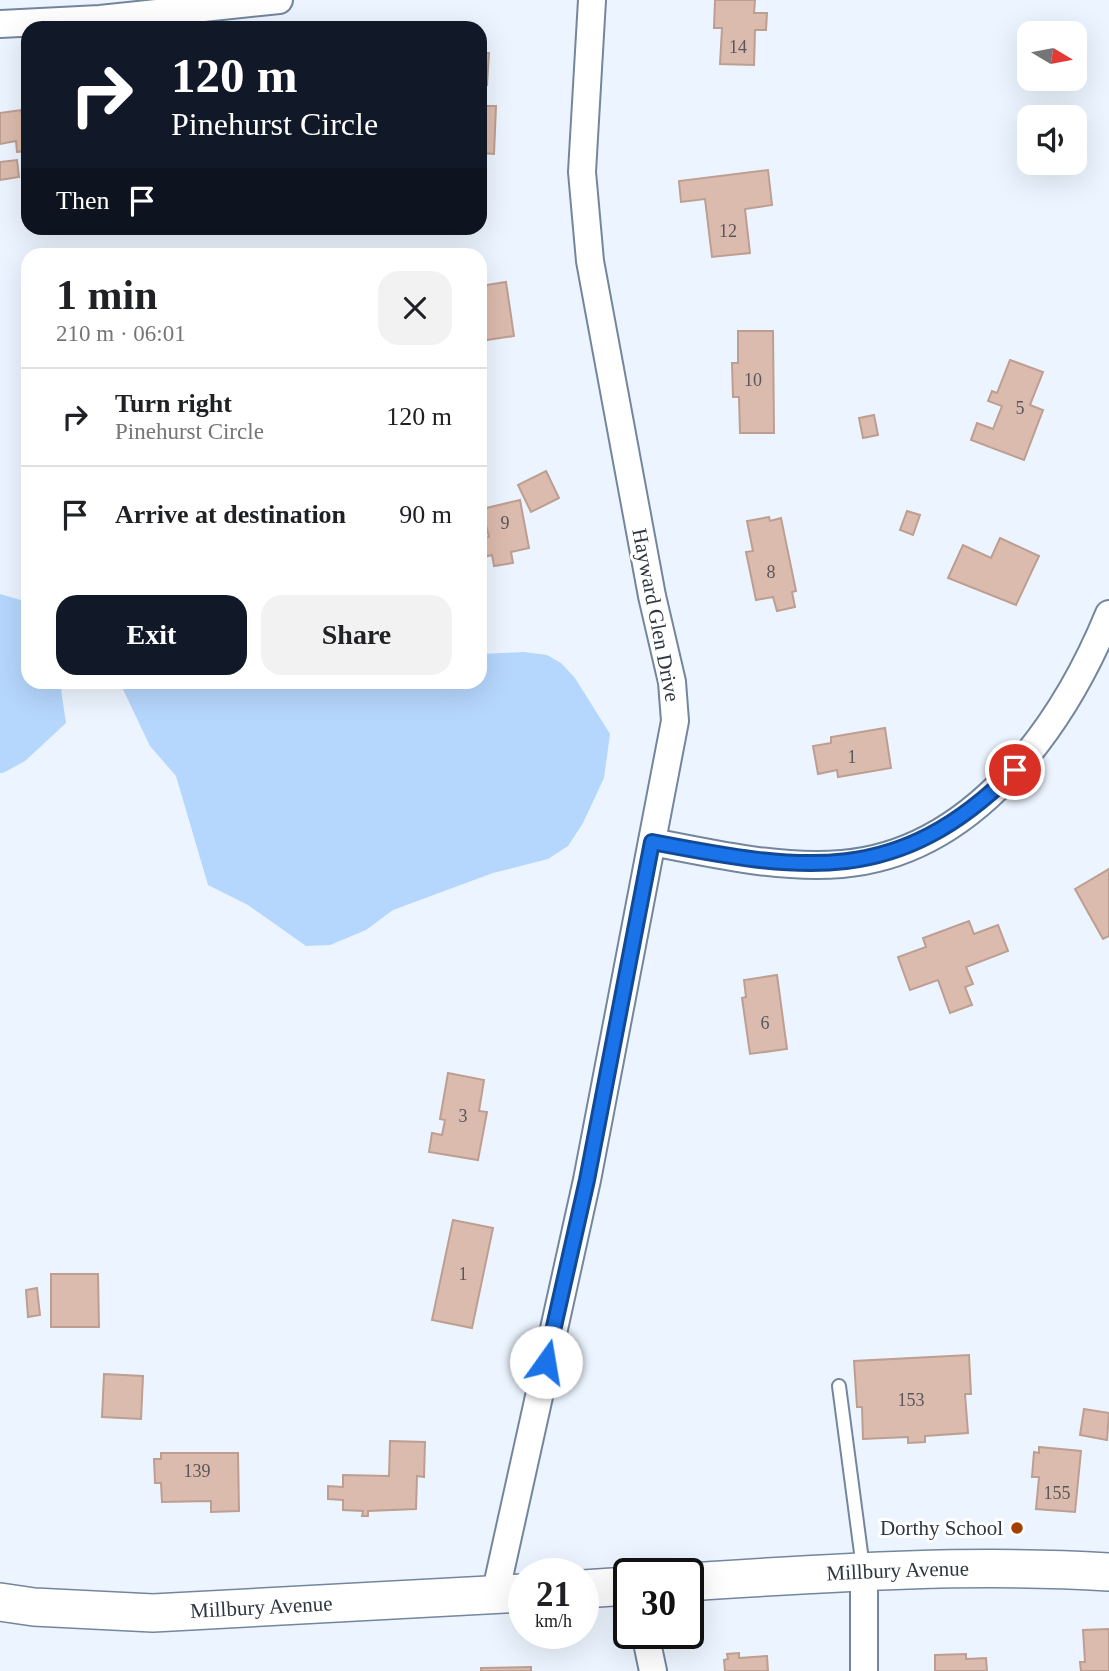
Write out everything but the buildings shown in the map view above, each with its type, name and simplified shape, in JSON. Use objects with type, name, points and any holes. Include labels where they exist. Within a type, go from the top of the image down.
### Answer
[{"type":"main road","name":"Millbury Avenue","points":[[704,1581],[1012,1566],[1109,1572]]},
{"type":"main road","name":"Millbury Avenue","points":[[0,1602],[34,1607],[153,1613],[508,1594]]},
{"type":"street","points":[[60,21],[279,0]]},
{"type":"street","name":"Hayward Glen Drive","points":[[516,1558],[675,721],[672,682],[652,596],[590,261],[582,172],[592,0]]},
{"type":"street","points":[[0,24],[21,23]]},
{"type":"street","points":[[652,842],[752,861],[805,865],[845,863],[892,853],[923,839],[967,814],[1015,770],[1063,705],[1095,648],[1109,614]]},
{"type":"street","points":[[864,1572],[864,1671]]},
{"type":"street","points":[[648,1649],[653,1671]]},
{"type":"lane","points":[[839,1386],[864,1572]]},
{"type":"shaded area","points":[[0,594],[21,600],[21,689],[61,689],[66,723],[25,761],[0,773]]},
{"type":"shaded area","points":[[524,652],[547,655],[561,663],[575,678],[610,734],[604,778],[583,823],[568,846],[548,859],[493,873],[393,910],[366,930],[330,945],[306,946],[248,905],[208,885],[176,776],[150,746],[123,689],[487,689],[487,654]]},
{"type":"place","name":"Dorthy School","points":[[1017,1528]]},
{"type":"route","points":[[546,1362],[587,1180],[652,842],[752,861],[805,865],[845,863],[892,853],[958,821],[985,800],[1015,770]]}]
